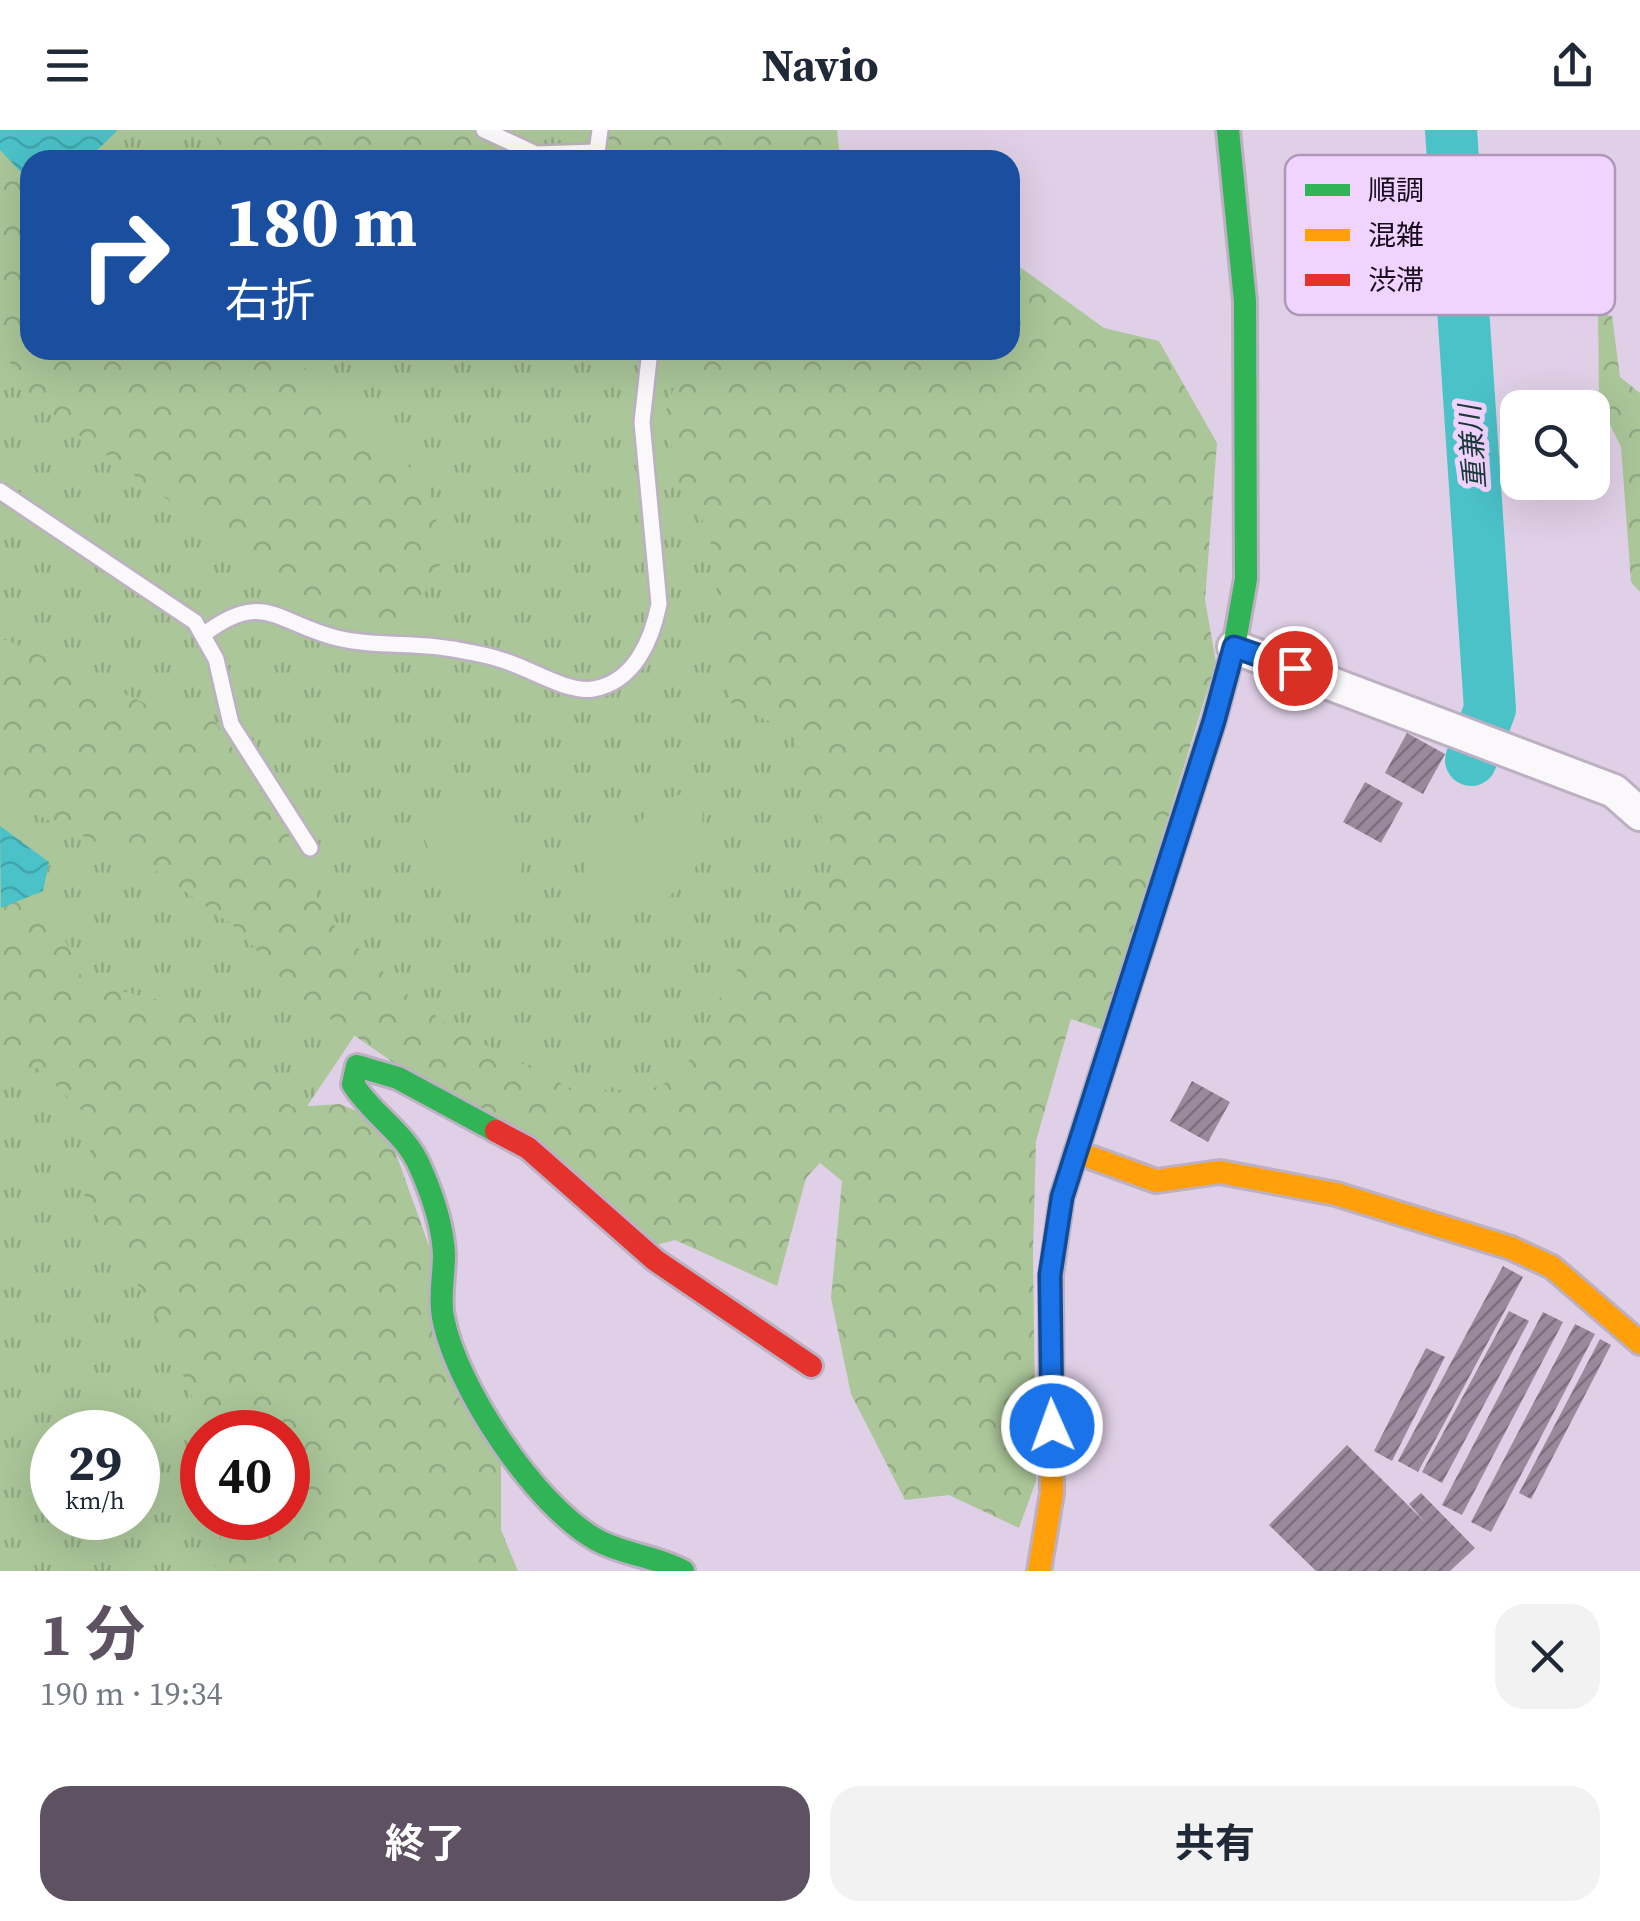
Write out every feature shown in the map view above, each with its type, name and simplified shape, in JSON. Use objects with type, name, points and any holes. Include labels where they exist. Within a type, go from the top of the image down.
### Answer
[{"type":"street","points":[[1039,1571],[1052,1492],[1050,1275],[1062,1197],[1214,721],[1234,647],[1246,579],[1244,301],[1228,130]]},
{"type":"street","points":[[1234,647],[1627,789],[1640,814]]},
{"type":"street","points":[[683,1571],[595,1540],[551,1501],[494,1428],[458,1369],[442,1316],[444,1245],[417,1158],[388,1120],[362,1103],[353,1084],[357,1066],[398,1078],[528,1148],[654,1260],[811,1366]]},
{"type":"street","points":[[1076,1152],[1156,1181],[1220,1172],[1336,1194],[1511,1248],[1552,1267],[1640,1343]]},
{"type":"lane","points":[[484,130],[527,150]]},
{"type":"lane","points":[[204,635],[218,624],[253,609],[292,619],[337,638],[451,648],[591,689],[612,680],[638,662],[654,633],[658,604],[642,422],[649,360]]},
{"type":"lane","points":[[0,491],[195,622],[216,659],[230,724],[310,848]]},
{"type":"green space","points":[[0,130],[681,130],[681,150],[20,150],[20,360],[706,360],[878,878],[692,1107],[606,1123],[369,1014],[201,1264],[255,1410],[180,1410],[180,1540],[275,1540],[276,1571],[0,1571]]},
{"type":"green space","points":[[212,130],[465,130],[506,150],[223,150]]},
{"type":"green space","points":[[604,130],[837,130],[839,150],[610,150]]},
{"type":"green space","points":[[0,150],[20,171],[20,360],[296,360],[424,481],[446,553],[403,634],[342,627],[292,605],[241,553],[28,398],[0,342]]},
{"type":"green space","points":[[1020,267],[1104,328],[1159,341],[1217,443],[1205,600],[1216,662],[1103,1030],[1071,1019],[1036,1141],[1036,1481],[1019,1528],[949,1495],[905,1500],[851,1394],[831,1298],[842,1181],[820,1163],[806,1178],[777,1286],[675,1240],[656,1245],[296,995],[238,929],[149,866],[0,798],[0,632],[3,638],[146,704],[214,720],[293,841],[326,918],[410,997],[456,1030],[572,1089],[641,1094],[682,1075],[730,978],[804,897],[845,870],[804,784],[795,734],[731,703],[709,530],[677,486],[666,407],[686,360],[1020,360]]},
{"type":"green space","points":[[1598,315],[1612,316],[1620,377],[1640,393],[1640,592],[1631,582],[1621,447],[1610,424],[1610,390],[1599,390]]},
{"type":"green space","points":[[684,793],[702,806],[702,842],[696,865],[682,885],[655,908],[621,906],[595,898],[584,861],[597,843],[631,831],[658,803]]},
{"type":"green space","points":[[497,805],[516,830],[522,869],[511,913],[490,923],[466,907],[449,888],[425,840],[432,819]]},
{"type":"green space","points":[[43,891],[84,982],[179,1005],[254,1067],[292,1107],[340,1104],[385,1123],[501,1447],[501,1530],[518,1571],[213,1571],[221,1551],[220,1540],[310,1540],[310,1410],[198,1410],[162,1326],[82,1191],[96,1124],[37,1068],[0,1079],[0,907]]},
{"type":"water","points":[[0,130],[118,130],[97,150],[20,150],[20,171],[0,150]]},
{"type":"water","points":[[0,826],[49,862],[43,891],[1,908]]},
{"type":"building","points":[[1407,733],[1445,754],[1423,794],[1385,773]]},
{"type":"building","points":[[1365,782],[1403,803],[1381,843],[1343,822]]},
{"type":"building","points":[[1192,1081],[1230,1102],[1208,1142],[1170,1121]]},
{"type":"building","points":[[1503,1266],[1523,1277],[1418,1472],[1398,1461]]},
{"type":"building","points":[[1509,1311],[1529,1321],[1442,1483],[1422,1472]]},
{"type":"building","points":[[1543,1312],[1563,1322],[1462,1515],[1442,1505]]},
{"type":"building","points":[[1575,1324],[1595,1334],[1491,1532],[1471,1522]]},
{"type":"building","points":[[1600,1339],[1611,1345],[1531,1499],[1519,1493]]},
{"type":"building","points":[[1426,1348],[1445,1357],[1392,1461],[1374,1451]]},
{"type":"building","points":[[1347,1445],[1425,1522],[1409,1504],[1421,1493],[1475,1548],[1450,1571],[1316,1571],[1269,1525]]},
{"type":"waterway","name":"重兼川","points":[[1451,130],[1453,155]]},
{"type":"waterway","name":"重兼川","points":[[1463,315],[1490,709],[1471,760]]},
{"type":"traffic: fast","points":[[1126,996],[1214,721],[1234,647],[1246,579],[1245,301],[1228,130]]},
{"type":"traffic: fast","points":[[496,1131],[398,1078],[357,1066],[353,1084],[406,1144],[429,1188],[443,1244],[443,1317],[463,1376],[501,1441],[548,1500],[573,1523],[607,1545],[683,1571]]},
{"type":"traffic: slow","points":[[1039,1571],[1052,1493],[1051,1275],[1062,1197],[1126,996]]},
{"type":"traffic: slow","points":[[1076,1152],[1156,1181],[1220,1172],[1336,1194],[1511,1248],[1552,1267],[1640,1343]]},
{"type":"traffic: jam","points":[[496,1131],[528,1148],[655,1260],[811,1366]]},
{"type":"route","points":[[1052,1426],[1050,1275],[1062,1197],[1234,647],[1295,668]]}]
